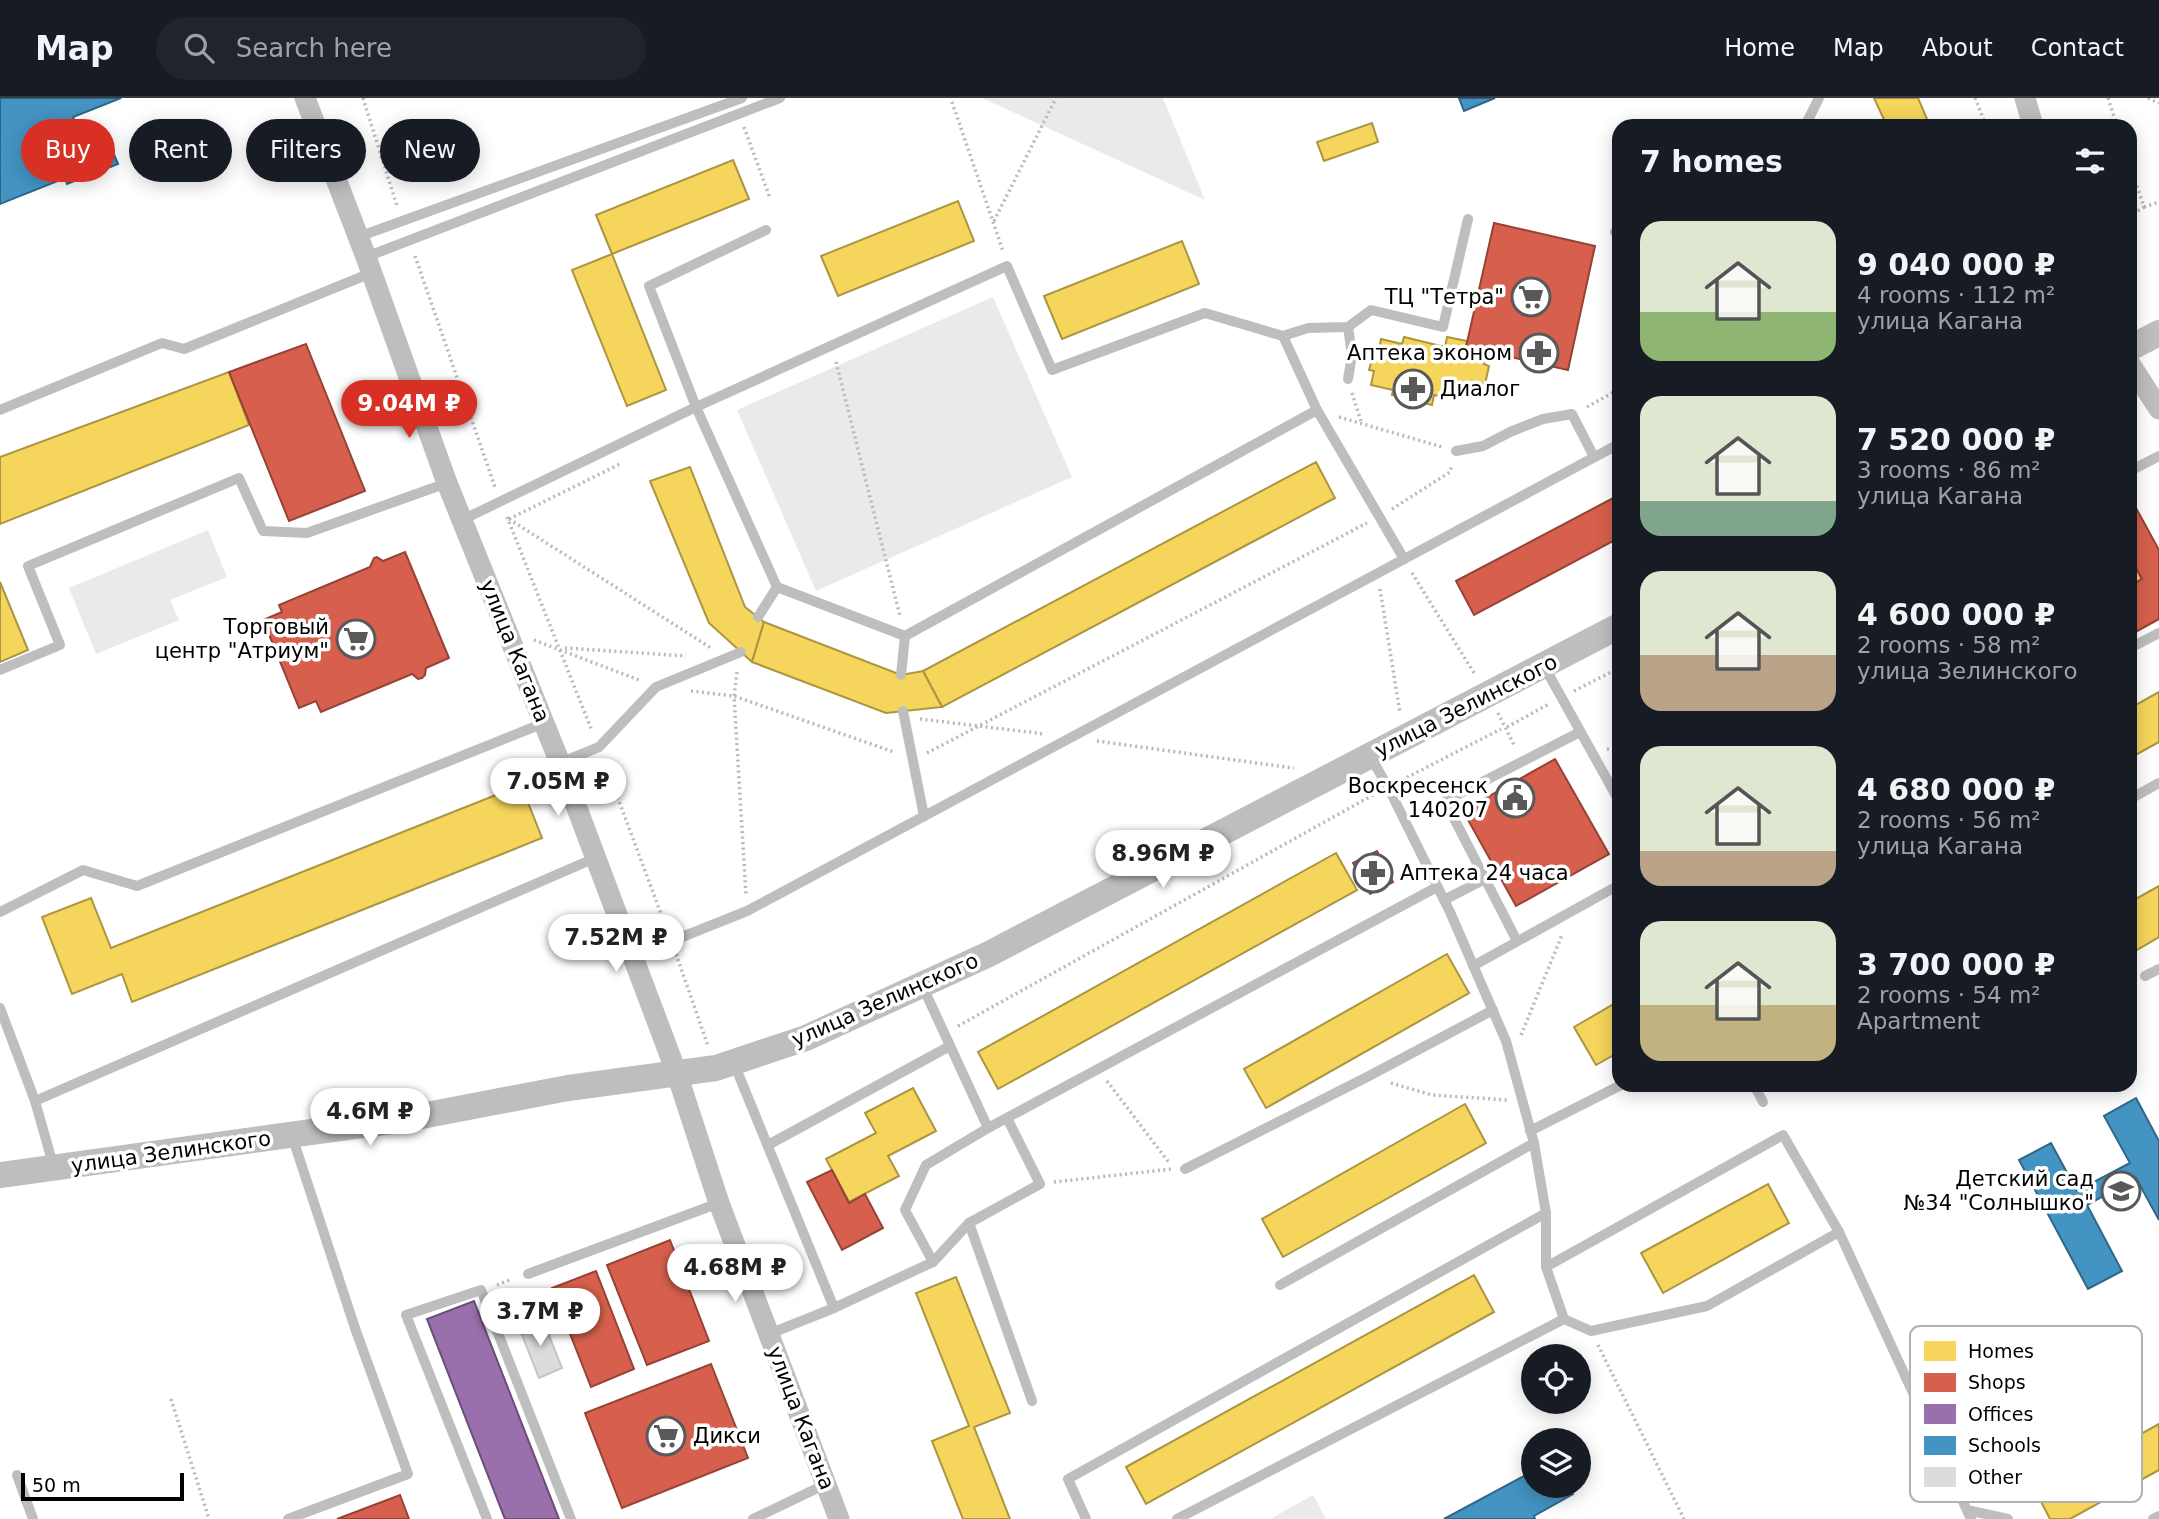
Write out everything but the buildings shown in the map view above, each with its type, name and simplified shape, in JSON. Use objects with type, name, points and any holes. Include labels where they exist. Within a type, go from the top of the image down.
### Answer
[{"type":"street","name":"улица Кагана","points":[[305,98],[447,483],[560,763],[677,1074],[719,1203],[839,1519]]},
{"type":"street","points":[[2025,98],[2031,119]]},
{"type":"street","points":[[2137,344],[2159,333]]},
{"type":"street","points":[[2137,375],[2159,409]]},
{"type":"street","name":"улица Зелинского","points":[[0,1175],[406,1119],[568,1088],[677,1074],[724,1064],[824,1031],[989,954],[1612,630]]},
{"type":"lane","points":[[365,256],[402,221],[742,98]]},
{"type":"lane","points":[[0,410],[162,343],[184,349],[365,256],[780,98]]},
{"type":"lane","points":[[1808,119],[1819,98]]},
{"type":"lane","points":[[462,520],[696,407],[1007,266],[1052,370],[1205,313],[1283,336],[1308,328],[1348,327],[1371,310],[1443,327],[1468,219]]},
{"type":"lane","points":[[766,230],[649,286],[696,407],[777,587],[905,636],[1317,410]]},
{"type":"lane","points":[[1348,327],[1352,355],[1348,379]]},
{"type":"lane","points":[[1283,336],[1317,410],[1404,559]]},
{"type":"lane","points":[[1456,451],[1483,446],[1543,419],[1573,414],[1594,457]]},
{"type":"lane","points":[[632,957],[747,911],[1612,448]]},
{"type":"lane","points":[[2137,467],[2159,456]]},
{"type":"lane","points":[[0,670],[60,645],[28,566],[40,560],[239,478],[263,531],[307,533],[447,483]]},
{"type":"lane","points":[[758,617],[777,587]]},
{"type":"lane","points":[[2137,644],[2159,633]]},
{"type":"lane","points":[[901,675],[905,636]]},
{"type":"lane","points":[[560,763],[599,747],[656,687],[741,652]]},
{"type":"lane","points":[[1544,666],[1612,789]]},
{"type":"lane","points":[[904,714],[924,816]]},
{"type":"lane","points":[[0,912],[83,870],[137,886],[544,723]]},
{"type":"lane","points":[[1517,942],[1445,801],[1580,732]]},
{"type":"lane","points":[[1370,756],[1444,900],[1506,1041],[1534,1143],[1546,1213],[1546,1267],[1564,1319],[1591,1331],[1707,1306],[1839,1232]]},
{"type":"lane","points":[[2137,795],[2159,783]]},
{"type":"lane","points":[[35,1101],[595,858]]},
{"type":"lane","points":[[1444,900],[1485,879]]},
{"type":"lane","points":[[933,1262],[905,1210],[926,1165],[988,1128],[1437,887]]},
{"type":"lane","points":[[1473,966],[1612,889]]},
{"type":"lane","points":[[2146,976],[2159,969]]},
{"type":"lane","points":[[922,985],[988,1128]]},
{"type":"lane","points":[[0,1008],[35,1101],[55,1168]]},
{"type":"lane","points":[[1185,1169],[1493,1010]]},
{"type":"lane","points":[[768,1145],[950,1046]]},
{"type":"lane","points":[[724,1064],[768,1145],[834,1308]]},
{"type":"lane","points":[[1530,1131],[1612,1090]]},
{"type":"lane","points":[[1758,1092],[1763,1102]]},
{"type":"lane","points":[[769,1334],[834,1308],[933,1262],[969,1223],[1040,1184],[1007,1118]]},
{"type":"lane","points":[[1546,1267],[1783,1135],[1839,1232],[1910,1386]]},
{"type":"lane","points":[[288,1519],[408,1474],[356,1331],[292,1136]]},
{"type":"lane","points":[[1280,1285],[1534,1143]]},
{"type":"lane","points":[[528,1274],[719,1203]]},
{"type":"lane","points":[[1086,1519],[1068,1479],[1546,1213]]},
{"type":"lane","points":[[969,1223],[1032,1401]]},
{"type":"lane","points":[[487,1519],[405,1315],[481,1290],[571,1519]]},
{"type":"lane","points":[[1177,1519],[1564,1319]]},
{"type":"lane","points":[[18,1475],[33,1519]]},
{"type":"lane","points":[[753,1519],[826,1484]]},
{"type":"lane","points":[[1969,1514],[2008,1519]]},
{"type":"lane","points":[[2153,1519],[2159,1516]]},
{"type":"path","points":[[363,98],[402,221]]},
{"type":"path","points":[[994,222],[1056,98]]},
{"type":"path","points":[[1975,98],[1983,119]]},
{"type":"path","points":[[2108,98],[2115,119]]},
{"type":"path","points":[[2148,98],[2159,103]]},
{"type":"path","points":[[952,102],[1007,266]]},
{"type":"path","points":[[739,114],[770,198]]},
{"type":"path","points":[[2137,186],[2144,207]]},
{"type":"path","points":[[2137,212],[2159,202]]},
{"type":"path","points":[[409,239],[500,501],[599,747],[671,940],[724,1064]]},
{"type":"path","points":[[833,353],[905,636]]},
{"type":"path","points":[[1348,379],[1362,424],[1456,451],[1450,472],[1407,499]]},
{"type":"path","points":[[1573,414],[1612,393]]},
{"type":"path","points":[[629,460],[509,519],[717,652]]},
{"type":"path","points":[[734,696],[914,759],[1379,517]]},
{"type":"path","points":[[1404,559],[1475,674]]},
{"type":"path","points":[[1378,573],[1401,717]]},
{"type":"path","points":[[534,640],[559,648],[690,656]]},
{"type":"path","points":[[741,652],[734,696],[747,911]]},
{"type":"path","points":[[904,714],[1298,768]]},
{"type":"path","points":[[1500,718],[1517,751]]},
{"type":"path","points":[[943,1033],[1388,787],[1501,729]]},
{"type":"path","points":[[1511,1059],[1572,911]]},
{"type":"path","points":[[1040,1184],[1173,1169],[1098,1069]]},
{"type":"path","points":[[1369,1076],[1432,1095],[1522,1101]]},
{"type":"path","points":[[481,1290],[528,1274]]},
{"type":"path","points":[[1591,1331],[1684,1519]]},
{"type":"path","points":[[171,1399],[209,1519]]},
{"type":"shaded area","points":[[982,98],[1163,98],[1205,200]]},
{"type":"shaded area","points":[[993,297],[1072,477],[816,591],[737,410]]},
{"type":"shaded area","points":[[208,530],[227,577],[170,600],[179,620],[96,654],[69,588]]},
{"type":"shaded area","points":[[1313,1495],[1326,1519],[1270,1519]]},
{"type":"place","name":"ТЦ \"Тетра\"","points":[[1531,297]]},
{"type":"place","name":"Аптека эконом","points":[[1539,353]]},
{"type":"place","name":"Диалог","points":[[1413,389]]},
{"type":"place","name":"Торговый центр \"Атриум\"","points":[[356,639]]},
{"type":"place","name":"Воскресенск 140207","points":[[1515,798]]},
{"type":"place","name":"Аптека 24 часа","points":[[1373,873]]},
{"type":"place","name":"Детский сад №34 \"Солнышко\"","points":[[2121,1191]]},
{"type":"place","name":"Дикси","points":[[666,1436]]}]
